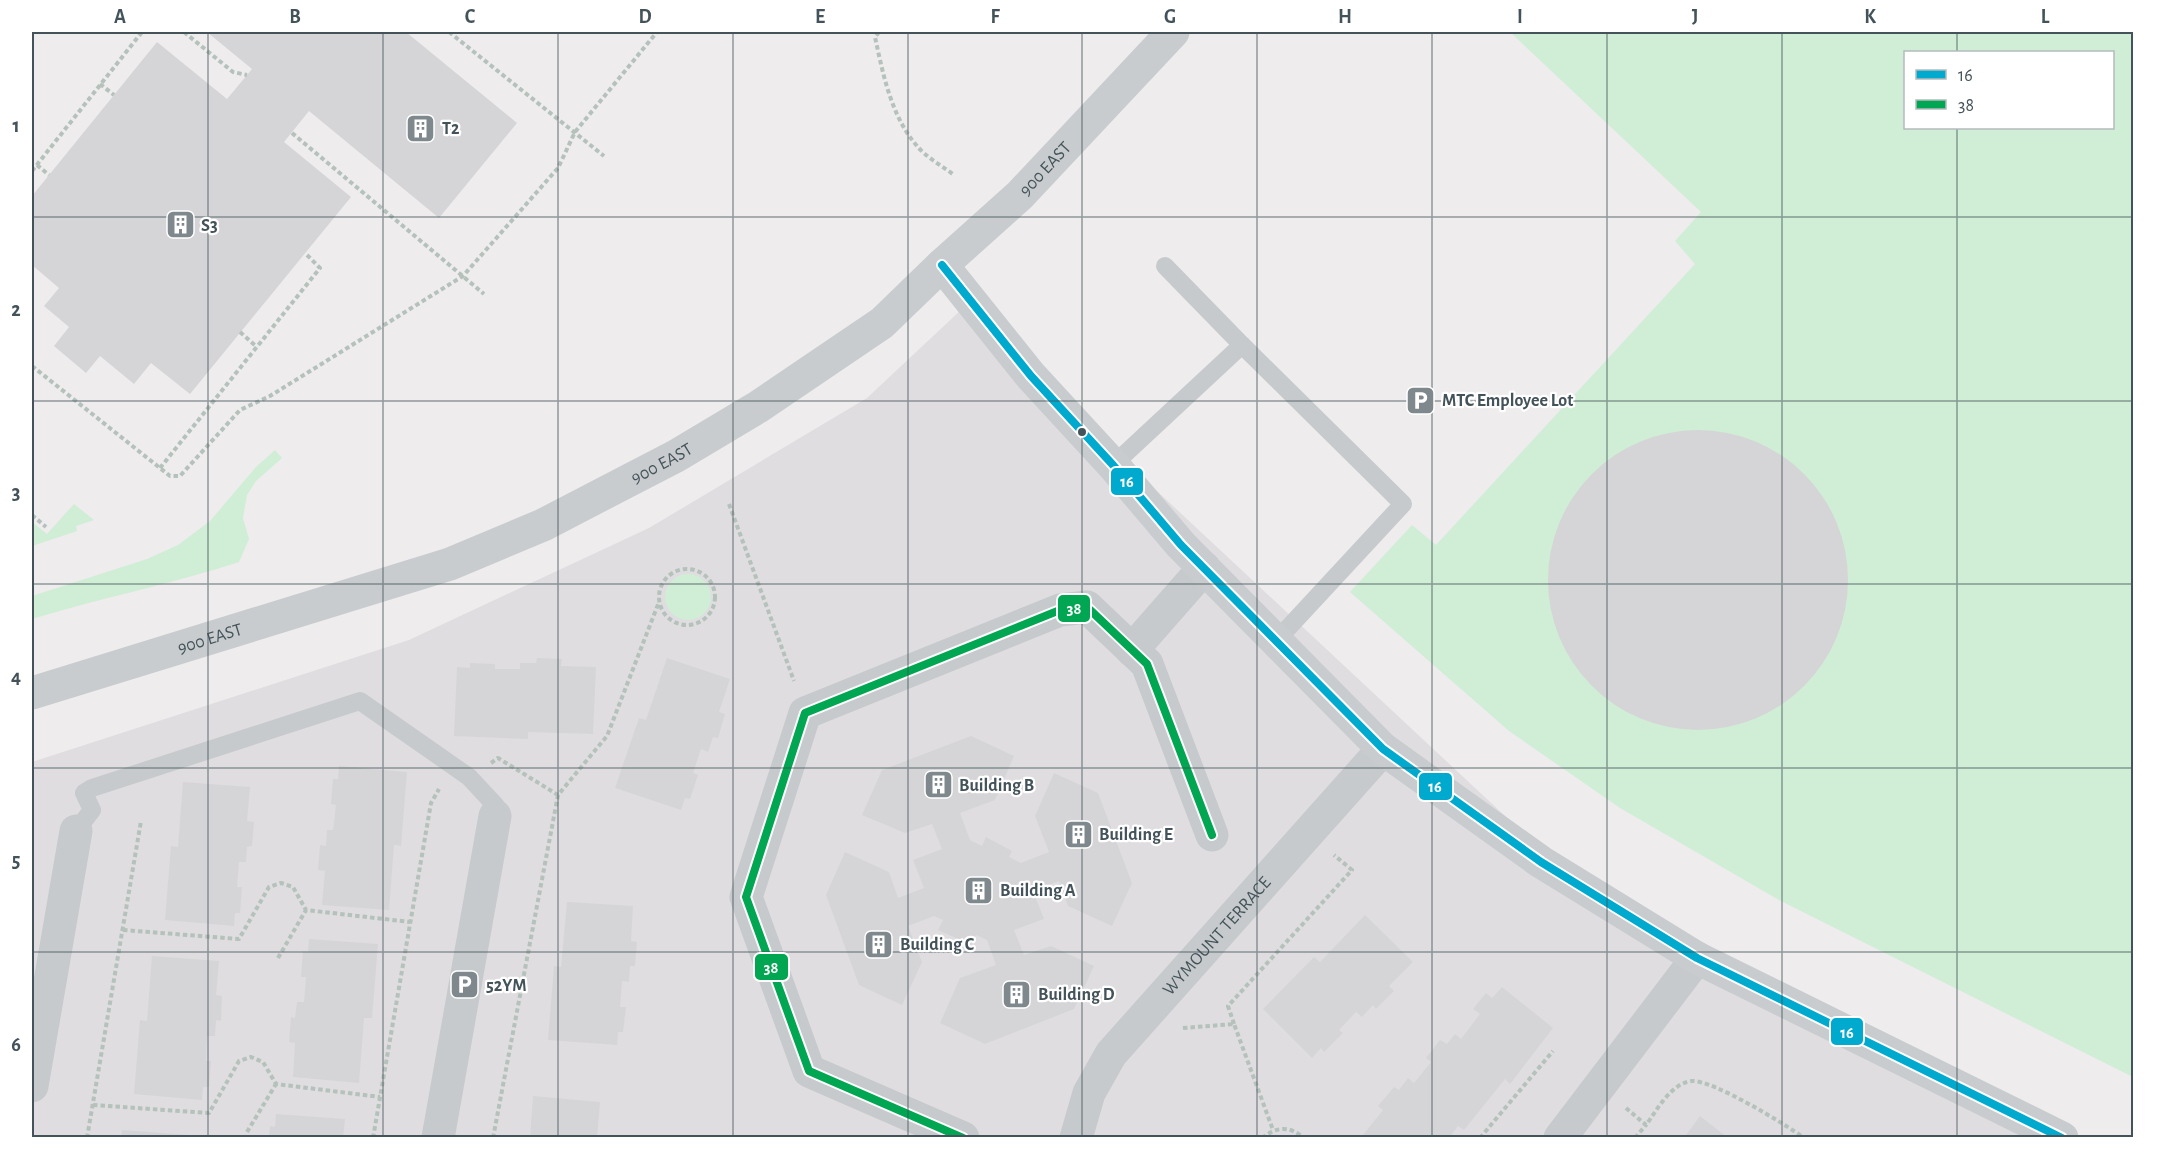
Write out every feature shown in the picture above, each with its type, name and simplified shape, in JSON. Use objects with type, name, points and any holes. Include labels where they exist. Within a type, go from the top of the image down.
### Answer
[{"type":"street","name":"900 EAST","points":[[32,693],[361,594],[450,564],[543,525],[676,456],[758,407],[882,323],[942,264],[1020,195],[1173,32]]},
{"type":"street","points":[[942,264],[1031,375],[1204,568],[1383,749],[1541,862],[1697,958],[2042,1133]]},
{"type":"street","points":[[1132,650],[1204,568]]},
{"type":"street","points":[[963,1137],[809,1071],[746,897],[805,713],[1060,610],[1087,607],[1147,664],[1212,835]]},
{"type":"street","name":"WYMOUNT TERRACE","points":[[1076,1137],[1089,1093],[1111,1054],[1383,749]]},
{"type":"street","points":[[438,1137],[495,816]]},
{"type":"street","points":[[32,1086],[76,831]]},
{"type":"street","points":[[1560,1137],[1697,958]]},
{"type":"lane","points":[[1165,266],[1403,504],[1276,641]]},
{"type":"lane","points":[[1113,465],[1242,345]]},
{"type":"lane","points":[[76,831],[92,810],[84,793],[92,788],[360,701],[469,777],[496,806],[495,816]]},
{"type":"path","points":[[32,171],[142,32]]},
{"type":"path","points":[[184,32],[233,72],[247,75]]},
{"type":"path","points":[[449,32],[604,156]]},
{"type":"path","points":[[32,366],[159,468],[170,476],[180,476],[240,410],[270,396],[463,276],[558,168],[575,132],[657,32]]},
{"type":"path","points":[[879,32],[875,37],[884,79],[901,120],[917,147],[954,175]]},
{"type":"path","points":[[100,84],[114,95]]},
{"type":"path","points":[[292,133],[484,294]]},
{"type":"path","points":[[37,165],[49,175]]},
{"type":"path","points":[[159,468],[320,268],[305,253]]},
{"type":"path","points":[[240,332],[256,347]]},
{"type":"path","points":[[729,504],[805,713]]},
{"type":"path","points":[[32,515],[46,527]]},
{"type":"path","points":[[493,1137],[558,795],[607,736],[659,602],[659,591],[664,580],[682,569],[692,569],[709,579],[716,599],[712,611],[704,620],[693,625],[681,625],[671,621],[659,602]]},
{"type":"path","points":[[469,777],[498,759],[558,795]]},
{"type":"path","points":[[373,1137],[431,803],[453,765]]},
{"type":"path","points":[[87,1137],[141,821]]},
{"type":"path","points":[[1272,1130],[1228,1006],[1352,870],[1334,855],[1340,847]]},
{"type":"path","points":[[123,930],[239,939],[269,887],[281,883],[293,887],[306,910]]},
{"type":"path","points":[[306,910],[410,922]]},
{"type":"path","points":[[278,958],[306,910]]},
{"type":"path","points":[[1179,1028],[1234,1024]]},
{"type":"path","points":[[1480,1137],[1553,1052]]},
{"type":"path","points":[[93,1105],[209,1113],[239,1061],[251,1057],[263,1062],[276,1084]]},
{"type":"path","points":[[1635,1137],[1673,1090],[1691,1081],[1715,1086],[1804,1137]]},
{"type":"path","points":[[276,1084],[380,1097]]},
{"type":"path","points":[[247,1132],[276,1084]]},
{"type":"path","points":[[1600,1086],[1646,1125]]},
{"type":"path","points":[[1262,1137],[1272,1130],[1283,1128],[1293,1130],[1304,1137]]},
{"type":"shaded area","points":[[962,309],[1610,914],[2059,1137],[32,1137],[32,762],[409,640],[649,528],[867,398]]},
{"type":"green space","points":[[1510,32],[2133,32],[2133,1077],[1779,900],[1620,808],[1509,731],[1350,592],[1412,525],[1436,545],[1695,264],[1675,241],[1701,212]]},
{"type":"green space","points":[[275,450],[282,458],[256,481],[247,495],[243,518],[249,539],[239,562],[32,619],[32,596],[147,559],[178,545],[210,521],[256,467]]},
{"type":"green space","points":[[74,504],[94,520],[76,526],[77,531],[32,546],[32,522],[47,534]]},
{"type":"green space","points":[[688,574],[704,581],[711,597],[704,613],[688,620],[672,613],[665,597],[672,581]]},
{"type":"building","name":"S3","points":[[207,32],[406,32],[517,123],[439,218],[309,111],[284,142],[351,197],[190,394],[151,363],[134,384],[100,356],[86,373],[54,346],[69,327],[44,306],[59,288],[32,265],[32,196],[157,42],[227,99],[252,69]]},
{"type":"building","points":[[1698,430],[1727,433],[1755,442],[1781,456],[1804,474],[1822,497],[1836,523],[1845,551],[1848,580],[1845,609],[1836,637],[1822,663],[1804,686],[1781,704],[1755,718],[1727,727],[1698,730],[1669,727],[1641,718],[1615,704],[1592,686],[1574,663],[1560,637],[1551,609],[1548,580],[1551,551],[1560,523],[1574,497],[1592,474],[1615,456],[1641,442],[1669,433]]},
{"type":"building","points":[[537,658],[562,659],[561,666],[596,667],[593,734],[528,732],[528,739],[454,736],[457,667],[470,668],[470,663],[495,664],[495,669],[520,669],[520,663],[536,663]]},
{"type":"building","points":[[667,658],[730,679],[719,712],[725,714],[718,738],[713,737],[708,752],[701,749],[693,773],[698,775],[690,799],[685,798],[681,810],[615,788],[639,718],[646,720]]},
{"type":"building","points":[[971,736],[1014,756],[995,800],[960,813],[970,840],[982,846],[986,837],[1012,851],[1009,857],[1021,863],[1049,852],[1035,816],[1054,773],[1098,793],[1132,883],[1112,926],[1068,906],[1059,881],[1033,891],[1044,919],[1014,930],[1024,955],[1051,946],[1094,966],[1074,1009],[985,1044],[940,1023],[960,978],[996,965],[987,940],[976,935],[971,945],[938,930],[943,920],[934,916],[908,926],[922,962],[902,1005],[859,985],[826,895],[845,852],[889,872],[898,898],[924,888],[913,860],[942,849],[932,824],[905,833],[862,815],[882,770]]},
{"type":"building","points":[[339,766],[407,772],[401,846],[394,845],[389,910],[322,905],[325,871],[318,870],[320,845],[326,846],[327,830],[333,830],[336,805],[331,804],[333,779],[338,779]]},
{"type":"building","points":[[183,782],[250,787],[247,821],[254,822],[252,846],[247,847],[246,862],[239,862],[237,887],[242,887],[240,913],[235,913],[234,926],[165,920],[171,846],[178,847]]},
{"type":"building","points":[[567,902],[633,906],[631,941],[637,942],[635,966],[630,966],[629,982],[622,981],[620,1007],[626,1007],[623,1032],[618,1032],[617,1045],[548,1040],[554,966],[561,967]]},
{"type":"building","points":[[1365,915],[1413,962],[1389,986],[1394,991],[1376,1009],[1373,1005],[1362,1017],[1356,1012],[1339,1030],[1343,1033],[1324,1052],[1321,1048],[1312,1058],[1263,1009],[1314,957],[1320,962]]},
{"type":"building","points":[[309,939],[378,944],[372,1018],[364,1018],[359,1083],[293,1077],[295,1043],[289,1042],[291,1017],[295,1018],[297,1002],[304,1002],[306,977],[301,977],[303,951],[308,952]]},
{"type":"building","points":[[152,956],[219,961],[216,995],[222,996],[221,1021],[216,1020],[215,1036],[207,1036],[206,1061],[211,1061],[209,1087],[203,1087],[202,1100],[134,1094],[140,1020],[147,1021]]},
{"type":"building","points":[[1502,987],[1553,1028],[1510,1084],[1505,1079],[1464,1130],[1458,1126],[1449,1138],[1365,1138],[1363,1135],[1383,1110],[1378,1106],[1394,1087],[1399,1090],[1408,1078],[1414,1083],[1431,1062],[1426,1058],[1440,1040],[1447,1044],[1455,1034],[1461,1039],[1480,1014],[1473,1009],[1486,993],[1492,998]]},
{"type":"building","points":[[533,1096],[600,1102],[597,1138],[530,1138]]},
{"type":"building","points":[[276,1114],[345,1119],[343,1138],[269,1138],[270,1126],[275,1127]]},
{"type":"building","points":[[1700,1116],[1728,1138],[1684,1138]]},
{"type":"building","points":[[122,1130],[189,1135],[188,1138],[121,1138]]},
{"type":"transit line","name":"16","points":[[942,265],[1031,376],[1113,465],[1181,545],[1383,749],[1541,862],[1697,958],[2062,1138]]},
{"type":"transit line","name":"38","points":[[963,1138],[809,1071],[746,897],[805,713],[1060,610],[1087,607],[1147,664],[1212,835]]},
{"type":"place","name":"T2","points":[[421,128]]},
{"type":"place","name":"S3","points":[[180,225]]},
{"type":"place","name":"MTC Employee Lot","points":[[1421,400]]},
{"type":"place","name":"Building B","points":[[938,785]]},
{"type":"place","name":"Building E","points":[[1078,834]]},
{"type":"place","name":"Building A","points":[[979,890]]},
{"type":"place","name":"Building C","points":[[879,944]]},
{"type":"place","name":"52YM","points":[[465,985]]},
{"type":"place","name":"Building D","points":[[1017,994]]}]
